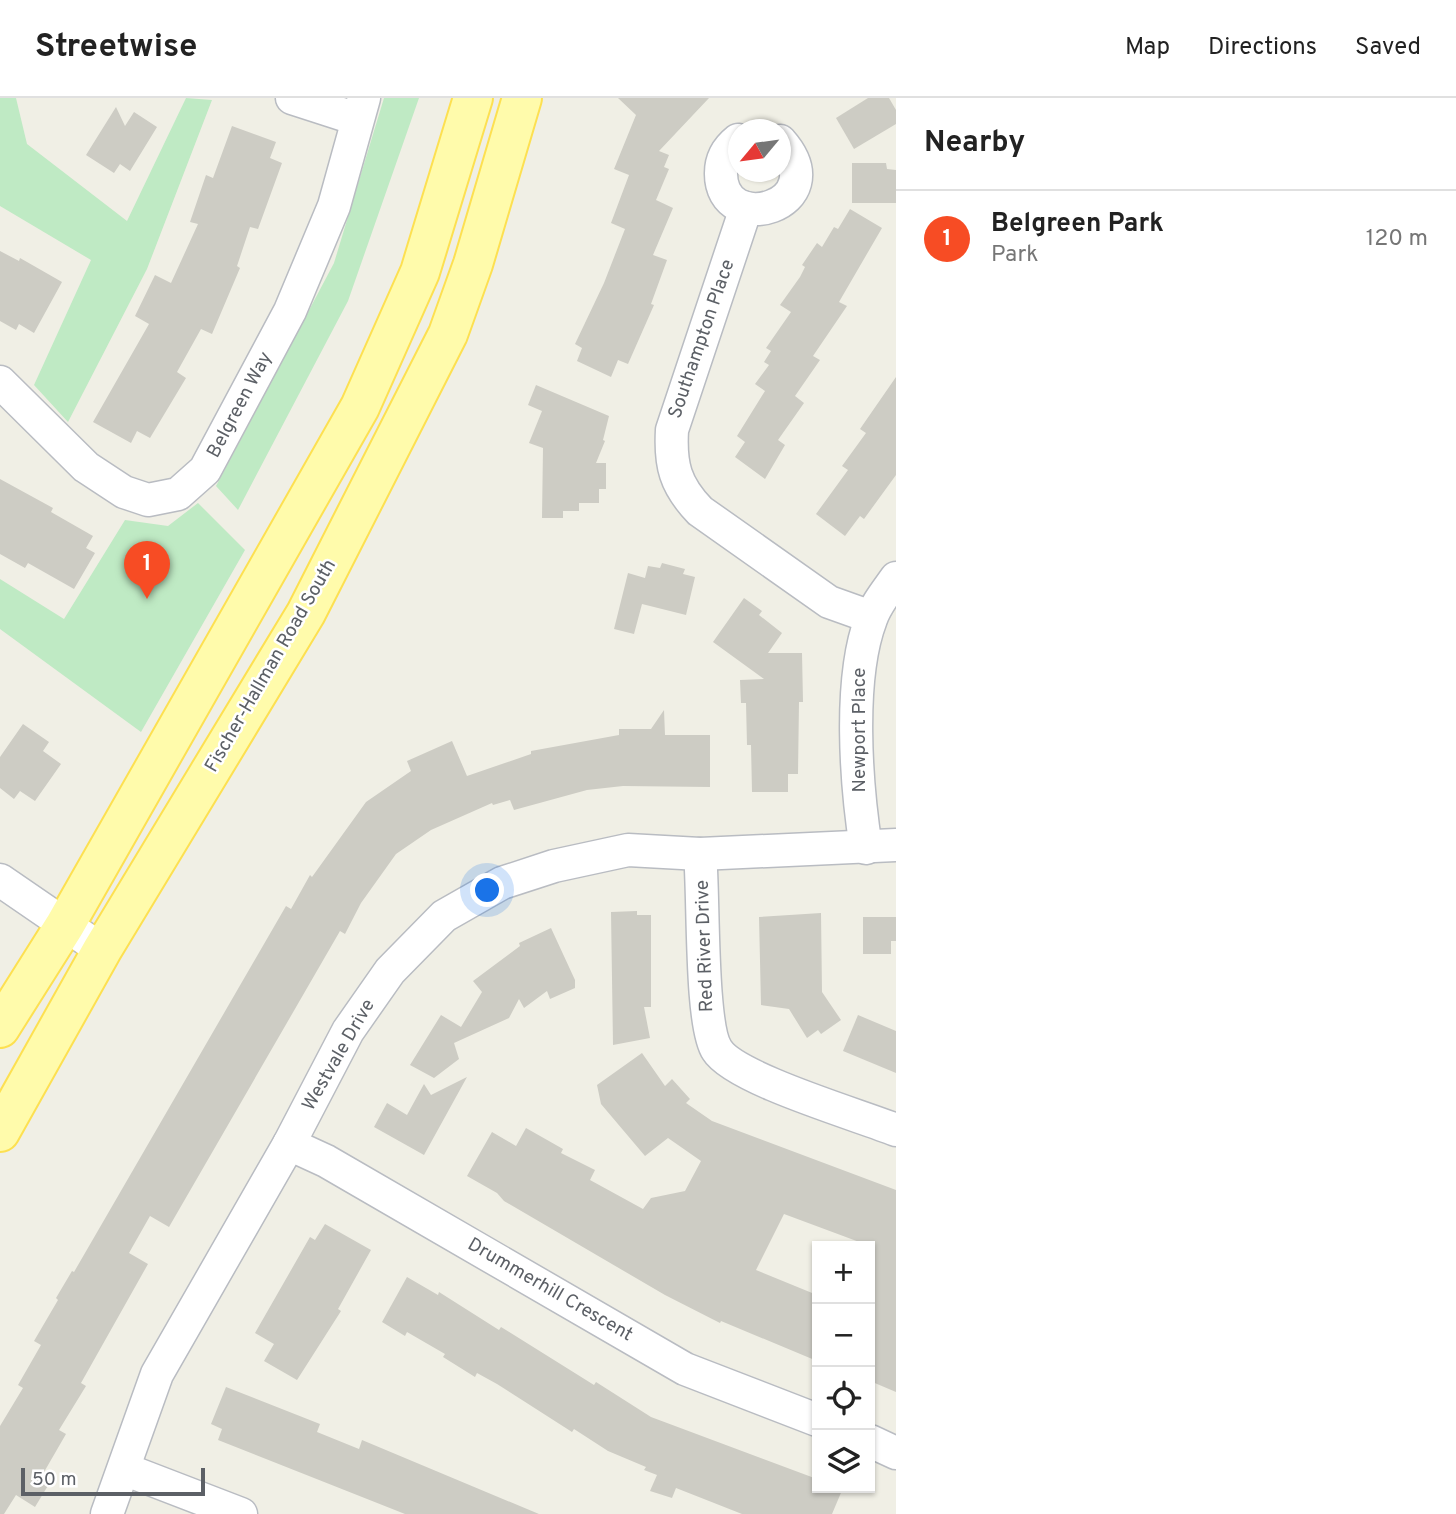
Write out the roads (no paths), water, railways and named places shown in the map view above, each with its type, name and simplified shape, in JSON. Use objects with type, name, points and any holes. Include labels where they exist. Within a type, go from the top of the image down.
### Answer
[{"type":"main road","points":[[0,1028],[65,925],[360,407],[420,272],[473,98]]},
{"type":"main road","name":"Fischer-Hallman Road South","points":[[0,1132],[102,950],[306,613],[448,334],[473,264],[522,98]]},
{"type":"street","points":[[292,98],[361,108]]},
{"type":"street","name":"Belgreen Way","points":[[0,382],[86,467],[124,492],[148,500],[178,494],[205,470],[290,311],[334,206],[361,108]]},
{"type":"street","points":[[728,149],[721,174],[729,197],[746,208],[763,210],[776,206],[789,196],[795,184],[797,168],[791,152]]},
{"type":"street","name":"Southampton Place","points":[[746,208],[671,430],[670,460],[675,478],[684,495],[700,511],[829,603],[872,617]]},
{"type":"street","name":"Newport Place","points":[[881,847],[860,808],[856,673],[872,617],[896,578]]},
{"type":"street","name":"Westvale Drive","points":[[107,1514],[157,1374],[289,1144],[348,1031],[390,971],[444,916],[502,883],[554,866],[628,850],[700,854],[881,847]]},
{"type":"street","name":"Red River Drive","points":[[700,854],[708,1020],[717,1051],[747,1073],[896,1130]]},
{"type":"street","points":[[0,880],[102,950]]},
{"type":"street","name":"Drummerhill Crescent","points":[[289,1144],[326,1161],[685,1369],[812,1418]]},
{"type":"street","points":[[875,1443],[896,1453]]},
{"type":"street","points":[[124,1469],[241,1514]]},
{"type":"place","name":"Belgreen Park","points":[[147,599]]}]
